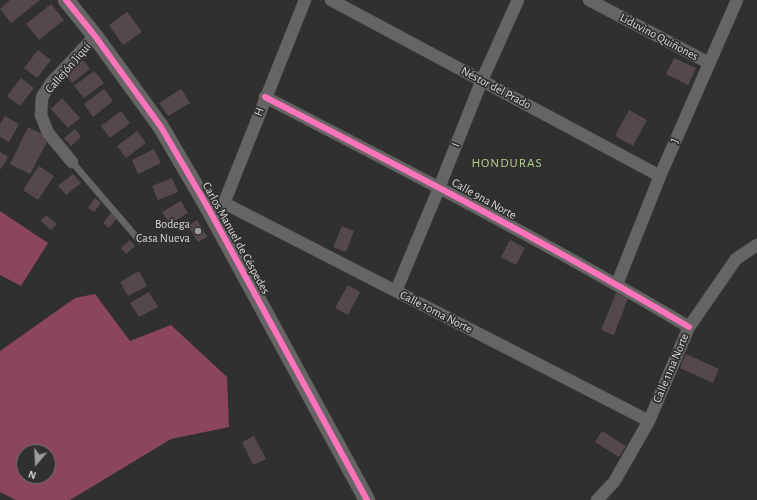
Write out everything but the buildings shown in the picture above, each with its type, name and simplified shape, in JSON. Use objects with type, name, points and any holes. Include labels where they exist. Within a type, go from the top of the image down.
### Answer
[{"type":"street","name":"Carlos Manuel de Céspedes","points":[[66,0],[96,36],[161,127],[207,206],[367,500]]},
{"type":"street","name":"H","points":[[224,203],[305,0]]},
{"type":"street","name":"Néstor del Prado","points":[[331,0],[660,176]]},
{"type":"street","name":"I","points":[[396,291],[482,80],[518,0]]},
{"type":"street","name":"Liduvino Quiñones","points":[[589,0],[709,63]]},
{"type":"street","name":"J","points":[[617,284],[660,176],[737,0]]},
{"type":"street","name":"Callejón Jiquí","points":[[72,162],[48,133],[41,115],[42,98],[51,83],[96,36]]},
{"type":"street","name":"Calle 9na Norte","points":[[265,98],[439,188],[617,284],[689,327]]},
{"type":"street","points":[[207,206],[224,203]]},
{"type":"street","name":"Calle 10ma Norte","points":[[224,203],[649,421]]},
{"type":"street","name":"Calle 11na Norte","points":[[597,500],[614,482],[649,421],[689,327],[736,259],[757,245]]},
{"type":"lane","points":[[72,162],[140,240]]},
{"type":"shaded area","points":[[0,211],[48,243],[21,286],[0,275]]},
{"type":"shaded area","points":[[95,294],[130,341],[171,325],[227,377],[229,427],[171,439],[70,500],[16,500],[0,492],[0,351],[75,298]]},
{"type":"cycle path","points":[[66,0],[95,36],[161,127],[207,206],[367,500]]},
{"type":"cycle path","points":[[265,97],[532,238],[689,327]]},
{"type":"place","name":"Bodega Casa Nueva","points":[[198,231]]},
{"type":"district","name":"HONDURAS","points":[[507,163]]}]
